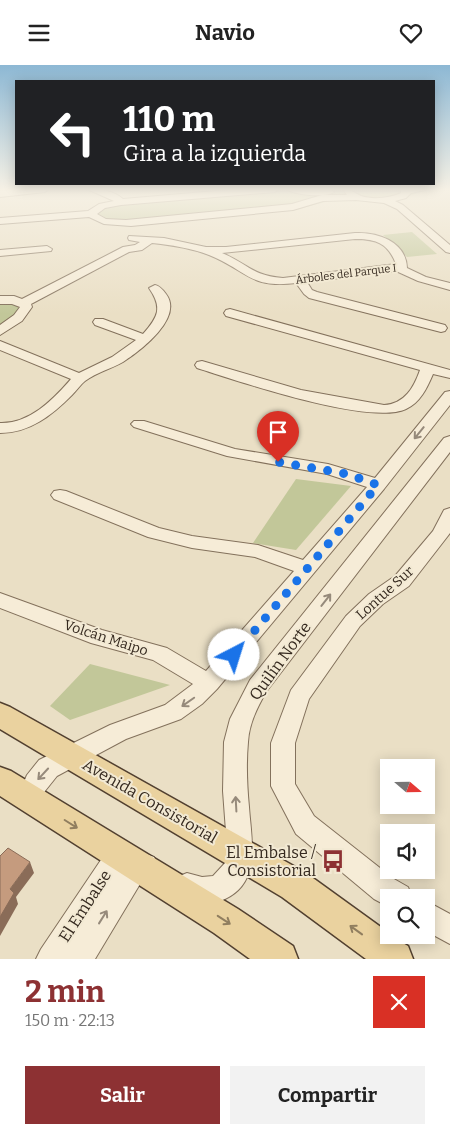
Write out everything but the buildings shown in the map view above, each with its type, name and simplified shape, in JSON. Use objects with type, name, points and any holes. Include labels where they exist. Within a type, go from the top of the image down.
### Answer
[{"type":"main road","name":"Avenida Consistorial","points":[[0,715],[240,852],[294,885],[395,959]]},
{"type":"main road","points":[[0,780],[226,921],[280,959]]},
{"type":"street","points":[[127,249],[125,244],[133,238],[138,231]]},
{"type":"street","points":[[0,300],[24,303],[127,249],[138,248],[150,239],[156,231]]},
{"type":"street","points":[[372,231],[376,237]]},
{"type":"street","points":[[429,231],[450,250]]},
{"type":"street","name":"Árboles del Parque I","points":[[133,238],[150,239],[205,250],[224,258],[256,279],[275,281],[400,269],[402,267],[398,255],[384,241],[376,237],[355,236],[205,250]]},
{"type":"street","points":[[224,258],[224,253],[234,248]]},
{"type":"street","points":[[0,253],[47,249]]},
{"type":"street","points":[[400,269],[422,279],[450,287]]},
{"type":"street","points":[[299,279],[308,292],[313,295],[441,327]]},
{"type":"street","points":[[0,428],[16,427],[30,421],[62,397],[80,378],[118,359],[144,339],[156,327],[164,310],[162,295],[154,288]]},
{"type":"street","points":[[0,331],[23,314],[26,307],[24,303]]},
{"type":"street","points":[[230,313],[450,374]]},
{"type":"street","points":[[99,322],[144,339]]},
{"type":"street","points":[[0,345],[80,378]]},
{"type":"street","points":[[202,365],[297,395],[381,409],[399,407],[413,398],[428,368]]},
{"type":"street","points":[[29,798],[41,775],[48,768],[118,732],[173,712],[194,698],[209,683],[378,485],[450,395]]},
{"type":"street","points":[[139,424],[233,453],[338,471],[378,485]]},
{"type":"street","name":"Quilín Norte","points":[[128,859],[161,868],[189,888],[205,893],[219,888],[231,879],[237,868],[240,852],[235,766],[236,740],[242,715],[258,686],[450,441]]},
{"type":"street","points":[[60,495],[154,533],[192,542],[258,551],[307,569]]},
{"type":"street","name":"Lontue Sur","points":[[384,889],[305,825],[282,786],[283,743],[300,696],[353,621],[376,599],[402,581],[445,535],[450,514]]},
{"type":"street","name":"Volcán Maipo","points":[[0,599],[98,637],[160,655],[209,683]]},
{"type":"street","name":"El Embalse","points":[[51,959],[128,859]]},
{"type":"street","name":"El Embalse","points":[[79,959],[99,923],[128,859]]},
{"type":"street","points":[[435,921],[450,930]]},
{"type":"green space","points":[[412,232],[437,254],[407,257],[383,235]]},
{"type":"green space","points":[[0,302],[15,304],[19,311],[0,327]]},
{"type":"green space","points":[[296,479],[351,486],[296,550],[253,543]]},
{"type":"green space","points":[[90,664],[170,685],[70,720],[50,706]]},
{"type":"place","name":"El Embalse / Consistorial","points":[[333,861]]},
{"type":"route","points":[[234,655],[378,485],[328,469],[278,462]]}]
